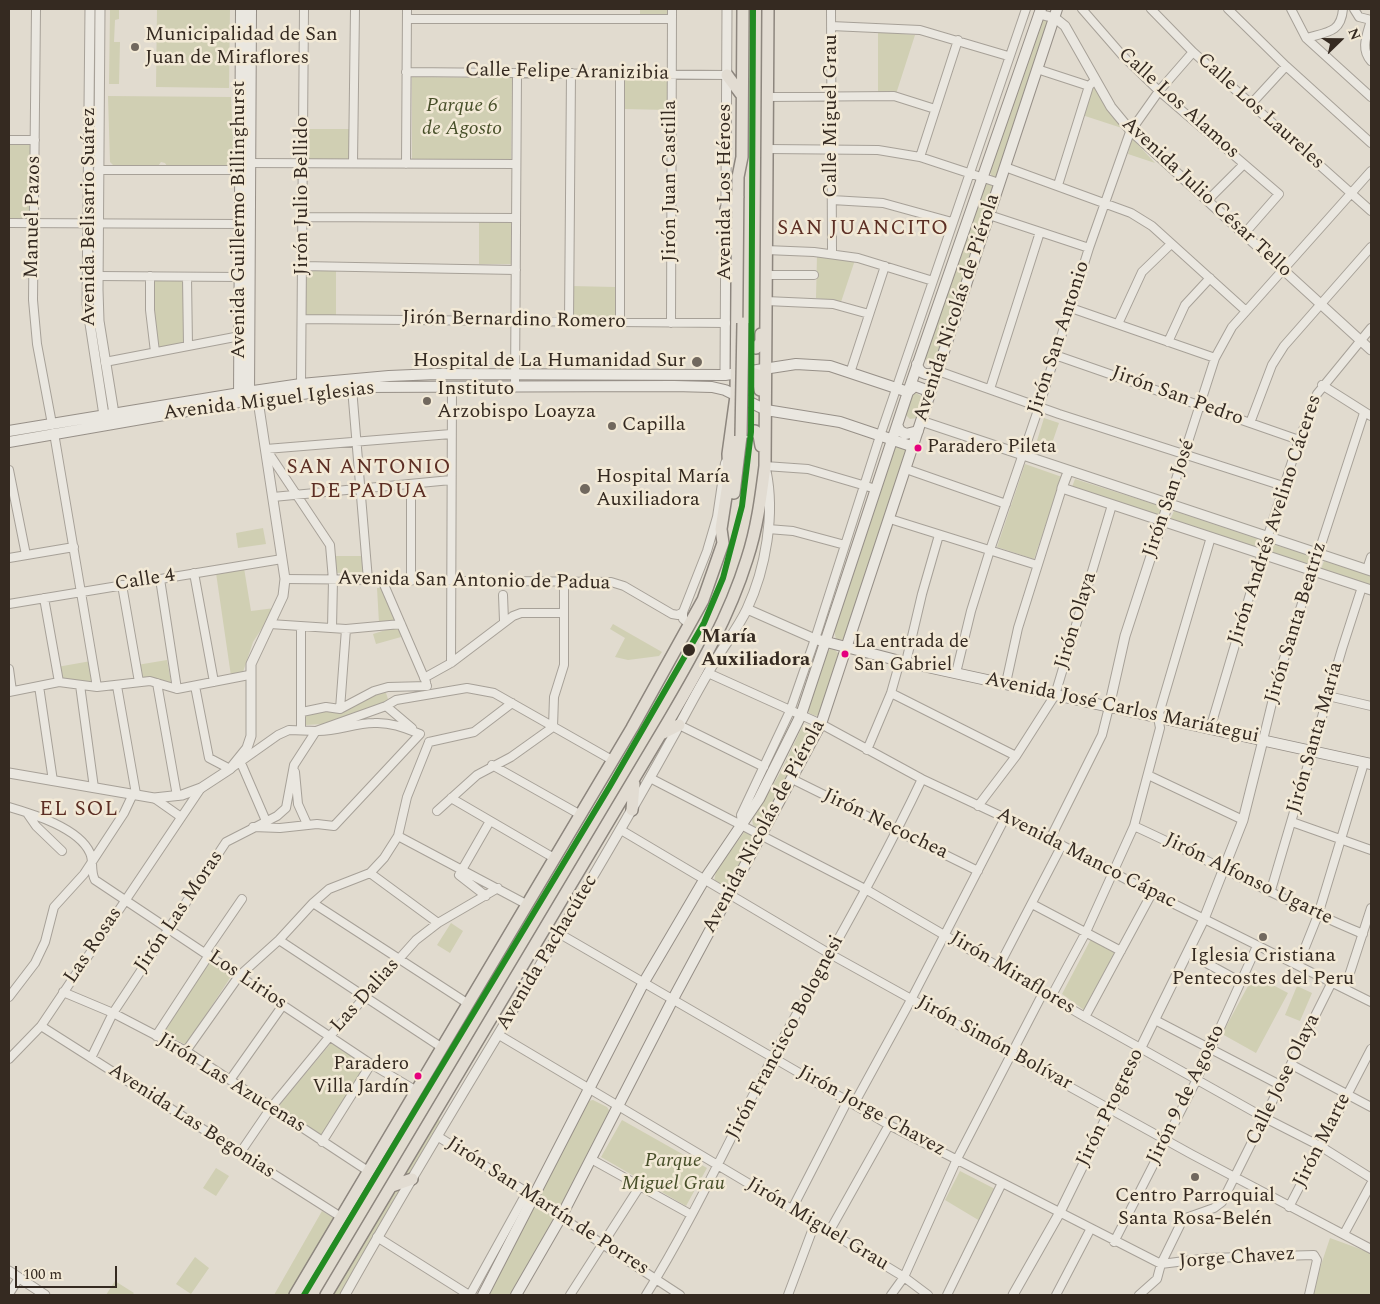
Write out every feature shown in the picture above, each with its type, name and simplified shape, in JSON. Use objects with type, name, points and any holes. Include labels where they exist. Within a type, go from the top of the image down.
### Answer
[{"type":"main road","name":"Avenida Guillermo Billinghurst","points":[[241,9],[248,396]]},
{"type":"main road","name":"Avenida Guillermo Billinghurst","points":[[248,396],[240,336],[240,224],[251,9]]},
{"type":"main road","name":"Avenida Los Héroes","points":[[689,626],[703,600],[723,543],[721,529],[729,477],[728,454],[735,435],[738,177],[742,157],[743,9]]},
{"type":"main road","name":"Avenida Los Héroes","points":[[719,630],[747,560],[756,526],[765,464],[768,9]]},
{"type":"main road","name":"Avenida Nicolás de Piérola","points":[[483,1295],[530,1194],[644,982],[704,880],[742,826],[775,771],[801,715],[917,364],[1040,11]]},
{"type":"main road","name":"Avenida Nicolás de Piérola","points":[[516,1295],[561,1217],[673,999],[821,724],[1056,13]]},
{"type":"main road","points":[[727,76],[741,94]]},
{"type":"main road","points":[[723,543],[738,469],[735,435],[743,323],[744,177],[742,157]]},
{"type":"main road","points":[[726,209],[738,197]]},
{"type":"main road","points":[[737,344],[750,348],[759,345],[761,311],[766,301]]},
{"type":"main road","name":"Avenida Miguel Iglesias","points":[[9,442],[53,429],[248,396],[301,384],[408,375],[673,375],[736,373],[796,364],[830,366],[908,392],[915,386],[921,387],[926,390],[928,399]]},
{"type":"main road","points":[[917,364],[925,374],[932,374],[938,370]]},
{"type":"main road","points":[[736,373],[758,375],[760,402],[766,408],[840,422],[914,447]]},
{"type":"main road","points":[[577,374],[577,387]]},
{"type":"main road","points":[[673,375],[677,380],[674,386]]},
{"type":"main road","name":"Avenida Miguel Iglesias","points":[[248,396],[352,388],[711,386],[766,408]]},
{"type":"main road","points":[[897,425],[900,431],[906,434],[920,426]]},
{"type":"main road","name":"Avenida Miguel Iglesias","points":[[9,431],[53,429]]},
{"type":"main road","points":[[735,435],[745,432],[757,432],[761,441],[762,456],[765,464]]},
{"type":"main road","points":[[295,1295],[612,760],[689,626]]},
{"type":"main road","name":"Avenida Pachacútec","points":[[326,1295],[634,780],[719,630]]},
{"type":"main road","name":"Avenida José Carlos Mariátegui","points":[[815,639],[956,673],[1368,763]]},
{"type":"main road","points":[[661,734],[679,725]]},
{"type":"main road","points":[[632,810],[634,780]]},
{"type":"main road","points":[[392,1186],[412,1179]]},
{"type":"main road","points":[[336,1279],[338,1295]]},
{"type":"street","name":"Manuel Pazos","points":[[36,9],[34,308],[37,344],[82,591],[97,687]]},
{"type":"street","name":"Avenida Belisario Suárez","points":[[90,9],[93,223],[98,276],[99,321],[110,419]]},
{"type":"street","name":"Avenida Belisario Suárez","points":[[100,9],[98,170],[87,304],[110,419]]},
{"type":"street","name":"Jirón Julio Bellido","points":[[301,384],[304,9]]},
{"type":"street","points":[[353,163],[355,9]]},
{"type":"street","points":[[406,164],[407,9]]},
{"type":"street","name":"Jirón Juan Castilla","points":[[671,323],[672,9]]},
{"type":"street","name":"Avenida Los Héroes","points":[[726,9],[726,323],[736,373]]},
{"type":"street","name":"Calle Miguel Grau","points":[[832,9],[832,253]]},
{"type":"street","points":[[1025,9],[1056,13]]},
{"type":"street","name":"Avenida Nicolás de Piérola","points":[[742,826],[741,815],[790,711],[815,639],[968,172],[1025,9]]},
{"type":"street","name":"Calle Los Alamos","points":[[1082,9],[1122,55],[1159,91],[1279,194],[1244,234]]},
{"type":"street","name":"Calle Los Laureles","points":[[1151,9],[1193,52],[1371,211]]},
{"type":"street","points":[[1228,9],[1286,66],[1371,143]]},
{"type":"street","points":[[1291,9],[1306,38],[1371,97]]},
{"type":"street","points":[[1306,38],[1337,27],[1342,21],[1343,9]]},
{"type":"street","points":[[1354,10],[1359,17],[1371,20],[1364,49],[1365,55],[1371,61]]},
{"type":"street","name":"Avenida Julio César Tello","points":[[1056,13],[1065,26],[1092,83],[1130,130],[1284,272],[1324,302],[1360,341],[1371,350]]},
{"type":"street","points":[[407,19],[672,19]]},
{"type":"street","points":[[832,26],[918,29],[1008,56]]},
{"type":"street","points":[[920,157],[958,40]]},
{"type":"street","name":"Jirón San Antonio","points":[[956,673],[971,611],[990,550],[1039,407],[1089,248],[1130,130],[1159,91],[1193,52]]},
{"type":"street","points":[[1252,103],[1286,66]]},
{"type":"street","points":[[1038,69],[1092,83],[1058,185]]},
{"type":"street","name":"Calle Felipe Aranizibia","points":[[406,72],[727,76]]},
{"type":"street","points":[[515,386],[517,73]]},
{"type":"street","points":[[569,322],[571,73]]},
{"type":"street","points":[[620,74],[620,322]]},
{"type":"street","points":[[768,97],[894,96],[935,109]]},
{"type":"street","points":[[9,140],[35,140]]},
{"type":"street","points":[[768,149],[878,150],[920,157],[1000,183]]},
{"type":"street","points":[[98,170],[303,163],[516,164]]},
{"type":"street","points":[[1207,201],[1244,164]]},
{"type":"street","points":[[1005,167],[1132,213],[1152,226],[1246,312]]},
{"type":"street","name":"Jirón San José","points":[[1050,839],[1102,735],[1125,636],[1185,456],[1215,358],[1223,341],[1246,312],[1284,272],[1371,171]]},
{"type":"street","points":[[832,200],[883,203],[952,222]]},
{"type":"street","points":[[988,215],[1089,248]]},
{"type":"street","points":[[302,217],[516,218]]},
{"type":"street","points":[[9,223],[240,224]]},
{"type":"street","points":[[990,390],[1040,232]]},
{"type":"street","points":[[1118,324],[1142,272],[1171,244]]},
{"type":"street","points":[[1250,424],[1272,365],[1284,346],[1371,247]]},
{"type":"street","points":[[766,250],[832,253],[858,258],[933,281]]},
{"type":"street","points":[[302,266],[516,270]]},
{"type":"street","points":[[850,373],[885,266]]},
{"type":"street","points":[[766,275],[814,276]]},
{"type":"street","points":[[98,276],[240,277]]},
{"type":"street","points":[[150,276],[150,310],[155,352]]},
{"type":"street","points":[[187,277],[188,346]]},
{"type":"street","points":[[1168,342],[1185,305],[1210,278]]},
{"type":"street","points":[[766,301],[833,304],[870,314]]},
{"type":"street","points":[[1071,308],[1215,358]]},
{"type":"street","name":"Jirón Bernardino Romero","points":[[302,319],[726,323]]},
{"type":"street","name":"Jirón Andrés Avelino Cáceres","points":[[1210,729],[1262,554],[1299,440],[1322,385],[1371,328]]},
{"type":"street","points":[[1132,329],[1215,358]]},
{"type":"street","points":[[105,362],[240,336]]},
{"type":"street","name":"Jirón San Pedro","points":[[1055,355],[1299,440]]},
{"type":"street","points":[[938,370],[990,390],[1185,456],[1284,486]]},
{"type":"street","points":[[1322,385],[1368,414]]},
{"type":"street","points":[[451,663],[452,386]]},
{"type":"street","points":[[352,388],[368,580]]},
{"type":"street","points":[[230,769],[246,748],[251,736],[249,675],[251,664],[284,596],[285,579],[266,449],[248,396]]},
{"type":"street","name":"Jirón Santa Beatriz","points":[[1204,919],[1243,820],[1279,674],[1318,553],[1368,414]]},
{"type":"street","points":[[920,426],[1022,455],[1068,472],[1369,570],[1371,557]]},
{"type":"street","points":[[266,449],[451,434]]},
{"type":"street","points":[[266,449],[330,545],[333,580],[332,628]]},
{"type":"street","name":"Avenida Los Héroes","points":[[683,612],[710,543],[717,517],[728,454]]},
{"type":"street","points":[[765,464],[808,469],[876,489]]},
{"type":"street","name":"Avenida Los Héroes","points":[[747,609],[761,566],[768,529],[770,494],[765,464]]},
{"type":"street","points":[[906,469],[1006,504]]},
{"type":"street","points":[[9,470],[10,488],[26,555]]},
{"type":"street","points":[[1006,683],[1018,628],[1068,472]]},
{"type":"street","points":[[273,497],[451,480]]},
{"type":"street","points":[[411,484],[411,581]]},
{"type":"street","points":[[1062,488],[1367,588]]},
{"type":"street","name":"Jirón Olaya","points":[[978,806],[1016,756],[1055,695],[1112,504]]},
{"type":"street","points":[[890,519],[1037,565]]},
{"type":"street","points":[[768,529],[793,531],[846,545]]},
{"type":"street","points":[[867,750],[903,661],[939,535]]},
{"type":"street","points":[[1051,997],[1086,932],[1114,874],[1134,826],[1160,728],[1158,717],[1210,537]]},
{"type":"street","points":[[9,558],[74,547]]},
{"type":"street","name":"Calle 4","points":[[9,604],[282,559]]},
{"type":"street","points":[[194,573],[214,682]]},
{"type":"street","points":[[160,579],[178,689]]},
{"type":"street","name":"Avenida San Antonio de Padua","points":[[285,579],[615,582],[672,614],[678,615],[683,612]]},
{"type":"street","points":[[382,580],[426,682],[430,696]]},
{"type":"street","points":[[553,727],[554,697],[564,665],[564,582]]},
{"type":"street","points":[[122,584],[139,682]]},
{"type":"street","name":"Jirón Santa María","points":[[1271,890],[1328,696],[1367,588]]},
{"type":"street","points":[[503,595],[504,621]]},
{"type":"street","points":[[44,598],[59,682]]},
{"type":"street","points":[[747,609],[815,639]]},
{"type":"street","name":"Avenida Pachacútec","points":[[344,1295],[437,1136],[560,934],[621,830],[708,673],[747,609]]},
{"type":"street","points":[[683,612],[683,619],[689,626]]},
{"type":"street","points":[[302,712],[326,707],[340,708],[374,691],[388,687],[426,682],[504,621],[521,613],[564,613]]},
{"type":"street","points":[[270,624],[332,628],[401,624]]},
{"type":"street","points":[[301,627],[301,730]]},
{"type":"street","points":[[340,708],[346,628]]},
{"type":"street","points":[[9,670],[10,691],[59,682],[97,687],[150,681],[178,689],[249,675]]},
{"type":"street","name":"Avenida Manco Cápac","points":[[708,673],[821,724],[922,779],[1050,839],[1114,874],[1371,1002]]},
{"type":"street","points":[[157,683],[177,796]]},
{"type":"street","points":[[80,685],[94,788]]},
{"type":"street","points":[[39,686],[53,781]]},
{"type":"street","points":[[9,997],[35,963],[45,942],[54,907],[91,863],[124,813],[134,794],[117,686]]},
{"type":"street","points":[[195,686],[209,758],[230,769]]},
{"type":"street","points":[[307,824],[298,804],[294,765],[316,731],[386,706],[396,700],[430,696],[467,688],[494,693],[612,760]]},
{"type":"street","points":[[890,693],[1016,756]]},
{"type":"street","points":[[1328,696],[1371,706]]},
{"type":"street","points":[[429,742],[474,732],[512,703]]},
{"type":"street","points":[[386,706],[429,742]]},
{"type":"street","points":[[9,773],[154,798],[177,796],[201,788],[241,763],[278,735],[289,730],[327,732],[374,722],[397,724],[420,734]]},
{"type":"street","points":[[679,725],[764,767]]},
{"type":"street","points":[[437,811],[492,765],[512,756],[553,727]]},
{"type":"street","points":[[253,827],[280,828],[307,824],[334,826],[400,753],[420,734]]},
{"type":"street","points":[[186,1051],[239,976],[280,940],[313,903],[329,889],[370,872],[384,858],[398,836],[407,797],[429,742]]},
{"type":"street","points":[[241,763],[266,821]]},
{"type":"street","points":[[1298,965],[1318,915],[1340,839],[1368,763]]},
{"type":"street","name":"Jirón Las Moras","points":[[91,1058],[112,1013],[226,842],[277,816],[286,808],[294,765]]},
{"type":"street","points":[[492,765],[579,814]]},
{"type":"street","points":[[1148,775],[1243,820]]},
{"type":"street","name":"Jirón Miraflores","points":[[650,778],[867,890],[1141,1049],[1265,1118],[1320,1146],[1371,1178]]},
{"type":"street","name":"Jirón Necochea","points":[[792,779],[978,871]]},
{"type":"street","name":"Jirón Francisco Bolognesi","points":[[646,1295],[718,1165],[774,1056],[867,890],[922,779]]},
{"type":"street","name":"Las Rosas","points":[[9,1059],[41,1026],[201,788]]},
{"type":"street","points":[[154,798],[181,817]]},
{"type":"street","points":[[451,798],[554,858]]},
{"type":"street","name":"Los Lirios","points":[[9,807],[62,827],[78,838],[90,853],[95,880],[371,1064],[416,1090]]},
{"type":"street","points":[[27,813],[36,826],[62,851]]},
{"type":"street","points":[[792,1209],[851,1102],[912,998],[1005,818]]},
{"type":"street","points":[[486,896],[459,875],[490,821]]},
{"type":"street","points":[[1292,822],[1371,850]]},
{"type":"street","name":"Jirón Alfonso Ugarte","points":[[1134,826],[1271,890],[1318,915],[1363,934]]},
{"type":"street","name":"Jirón Simón Bolívar","points":[[621,830],[830,954],[1289,1207],[1371,1249]]},
{"type":"street","points":[[398,836],[526,904]]},
{"type":"street","points":[[999,966],[1062,845]]},
{"type":"street","points":[[370,872],[438,923]]},
{"type":"street","name":"Las Dalias","points":[[240,1153],[270,1109],[330,1036],[416,940],[438,923],[498,888]]},
{"type":"street","points":[[1085,1017],[1152,893]]},
{"type":"street","points":[[156,1036],[242,899]]},
{"type":"street","points":[[313,903],[467,1003]]},
{"type":"street","points":[[1032,904],[1121,950]]},
{"type":"street","points":[[1345,988],[1371,908]]},
{"type":"street","name":"Jirón Progreso","points":[[1013,1295],[1059,1214],[1204,919]]},
{"type":"street","name":"Jirón Jorge Chavez","points":[[560,934],[774,1056],[889,1125],[1090,1230],[1161,1264]]},
{"type":"street","points":[[280,940],[364,998],[441,1047]]},
{"type":"street","name":"Jirón 9 de Agosto","points":[[1114,1242],[1196,1080],[1258,946]]},
{"type":"street","points":[[1188,953],[1241,982]]},
{"type":"street","name":"Calle Jose Olaya","points":[[1139,1295],[1157,1279],[1161,1264],[1183,1219],[1218,1206],[1235,1177],[1280,1085],[1292,1065],[1332,982]]},
{"type":"street","name":"Jirón Las Azucenas","points":[[63,992],[112,1013],[186,1051],[270,1109],[368,1171]]},
{"type":"street","points":[[891,1295],[904,1277],[957,1159],[1010,1052],[1043,993]]},
{"type":"street","points":[[230,1080],[283,1005]]},
{"type":"street","points":[[1155,1020],[1280,1085]]},
{"type":"street","name":"Avenida Las Begonias","points":[[41,1026],[341,1217]]},
{"type":"street","name":"Jirón Miguel Grau","points":[[499,1035],[830,1232],[904,1277],[928,1295]]},
{"type":"street","name":"Jirón Marte","points":[[1289,1207],[1371,1049]]},
{"type":"street","points":[[322,1142],[371,1064]]},
{"type":"street","points":[[1292,1065],[1371,1107]]},
{"type":"street","points":[[830,1232],[889,1125]]},
{"type":"street","name":"Jirón San Martín de Porres","points":[[437,1136],[530,1194],[602,1245],[657,1278],[680,1295]]},
{"type":"street","points":[[591,1158],[690,1214]]},
{"type":"street","points":[[947,1295],[1002,1183]]},
{"type":"street","points":[[1344,1234],[1371,1184]]},
{"type":"street","points":[[570,1295],[640,1186]]},
{"type":"street","points":[[377,1237],[470,1295],[530,1194]]},
{"type":"street","points":[[788,1295],[815,1223]]},
{"type":"street","points":[[1056,1295],[1090,1230]]},
{"type":"street","name":"Jorge Chavez","points":[[1161,1264],[1209,1258],[1314,1254],[1317,1260],[1309,1295]]},
{"type":"street","points":[[9,1271],[45,1295]]},
{"type":"street","points":[[9,1294],[19,1278]]},
{"type":"green space","points":[[110,9],[119,9],[119,19],[115,20],[114,42],[120,42],[119,84],[109,84]]},
{"type":"green space","points":[[157,9],[230,9],[229,88],[156,87]]},
{"type":"green space","points":[[640,9],[669,9],[669,16],[640,15]]},
{"type":"green space","points":[[1043,18],[1048,21],[997,178],[993,178],[989,171]]},
{"type":"green space","points":[[878,32],[915,35],[896,94],[878,94]]},
{"type":"green space","name":"Parque 6 de Agosto","points":[[412,77],[512,78],[511,160],[412,159]]},
{"type":"green space","points":[[624,77],[667,78],[667,110],[624,109]]},
{"type":"green space","points":[[1095,84],[1128,130],[1082,115]]},
{"type":"green space","points":[[108,96],[231,97],[234,162],[229,167],[167,166],[161,162],[158,166],[114,166],[110,162]]},
{"type":"green space","points":[[306,129],[350,129],[350,159],[306,159]]},
{"type":"green space","points":[[1132,138],[1155,163],[1128,154]]},
{"type":"green space","points":[[9,145],[31,145],[31,219],[9,218]]},
{"type":"green space","points":[[987,182],[994,187],[936,362],[928,363],[924,357],[985,183]]},
{"type":"green space","points":[[479,221],[511,221],[511,264],[479,264]]},
{"type":"green space","points":[[817,255],[855,260],[841,302],[816,298]]},
{"type":"green space","points":[[306,271],[336,271],[336,316],[306,315]]},
{"type":"green space","points":[[152,278],[185,278],[187,343],[158,349],[153,310]]},
{"type":"green space","points":[[571,286],[615,287],[615,317],[571,317]]},
{"type":"green space","points":[[916,393],[921,396],[923,401],[917,418],[910,419],[905,414],[910,396]]},
{"type":"green space","points":[[1044,418],[1059,423],[1049,452],[1035,447]]},
{"type":"green space","points":[[896,447],[904,448],[907,452],[845,640],[836,639],[834,630],[893,450]]},
{"type":"green space","points":[[1025,464],[1062,477],[1034,559],[997,547]]},
{"type":"green space","points":[[1075,479],[1163,507],[1161,516],[1072,487]]},
{"type":"green space","points":[[1174,511],[1264,541],[1261,550],[1170,520]]},
{"type":"green space","points":[[263,528],[266,544],[238,548],[236,533]]},
{"type":"green space","points":[[1272,544],[1314,557],[1311,566],[1270,552]]},
{"type":"green space","points":[[335,556],[363,556],[363,572],[336,573]]},
{"type":"green space","points":[[1324,561],[1371,576],[1371,586],[1321,569]]},
{"type":"green space","points":[[244,568],[251,611],[275,608],[253,642],[242,675],[231,676],[216,573]]},
{"type":"green space","points":[[377,588],[383,588],[396,622],[379,623]]},
{"type":"green space","points":[[613,624],[662,652],[659,656],[628,660],[615,657],[625,638],[610,629]]},
{"type":"green space","points":[[398,626],[401,637],[376,644],[373,634]]},
{"type":"green space","points":[[830,649],[835,650],[839,654],[820,714],[816,716],[809,713],[808,709],[827,652]]},
{"type":"green space","points":[[167,660],[171,682],[140,680],[137,665]]},
{"type":"green space","points":[[91,661],[95,683],[60,682],[57,667]]},
{"type":"green space","points":[[382,692],[386,693],[388,699],[384,704],[324,724],[305,725],[304,714]]},
{"type":"green space","points":[[806,724],[813,729],[763,824],[757,828],[753,825],[752,820],[780,773],[802,727]]},
{"type":"green space","points":[[745,831],[755,838],[728,887],[725,888],[714,882],[716,871]]},
{"type":"green space","points":[[451,923],[463,931],[450,953],[437,945]]},
{"type":"green space","points":[[1091,939],[1115,952],[1084,1010],[1062,994]]},
{"type":"green space","points":[[209,959],[232,975],[186,1045],[161,1031]]},
{"type":"green space","points":[[1254,975],[1288,993],[1256,1053],[1222,1034]]},
{"type":"green space","points":[[1297,986],[1312,993],[1300,1021],[1285,1015]]},
{"type":"green space","points":[[331,1043],[365,1065],[322,1138],[276,1109]]},
{"type":"green space","points":[[593,1100],[607,1107],[610,1112],[562,1206],[552,1204],[543,1199],[540,1193],[588,1101]]},
{"type":"green space","points":[[436,1118],[442,1122],[340,1295],[331,1295]]},
{"type":"green space","name":"Parque Miguel Grau","points":[[622,1120],[707,1168],[686,1206],[601,1157]]},
{"type":"green space","points":[[216,1168],[229,1176],[216,1196],[203,1188]]},
{"type":"green space","points":[[960,1171],[995,1189],[980,1221],[945,1200]]},
{"type":"green space","points":[[535,1208],[551,1215],[554,1220],[512,1295],[488,1295],[532,1209]]},
{"type":"green space","points":[[322,1211],[337,1220],[292,1295],[274,1295]]},
{"type":"green space","points":[[1330,1238],[1371,1253],[1371,1295],[1311,1295]]},
{"type":"green space","points":[[195,1257],[209,1268],[191,1294],[176,1284]]},
{"type":"green space","points":[[115,1281],[134,1293],[132,1295],[106,1295]]},
{"type":"transit line","points":[[304,1295],[610,786],[704,623],[723,578],[742,506],[751,432],[753,9]]},
{"type":"place","name":"Municipalidad de San Juan de Miraflores","points":[[135,47]]},
{"type":"place","name":"Hospital de La Humanidad Sur","points":[[697,362]]},
{"type":"place","name":"Instituto Arzobispo Loayza","points":[[427,401]]},
{"type":"place","name":"Capilla","points":[[612,426]]},
{"type":"place","name":"Paradero Pileta","points":[[918,448]]},
{"type":"place","name":"Hospital María Auxiliadora","points":[[585,489]]},
{"type":"place","name":"María Auxiliadora","points":[[689,650]]},
{"type":"place","name":"La entrada de San Gabriel","points":[[845,654]]},
{"type":"place","name":"Iglesia Cristiana Pentecostes del Peru","points":[[1263,937]]},
{"type":"place","name":"Paradero Villa Jardín","points":[[418,1076]]},
{"type":"place","name":"Centro Parroquial Santa Rosa-Belén","points":[[1195,1177]]},
{"type":"district","name":"SAN JUANCITO","points":[[863,230]]},
{"type":"district","name":"SAN ANTONIO DE PADUA","points":[[369,481]]},
{"type":"district","name":"EL SOL","points":[[79,811]]}]
